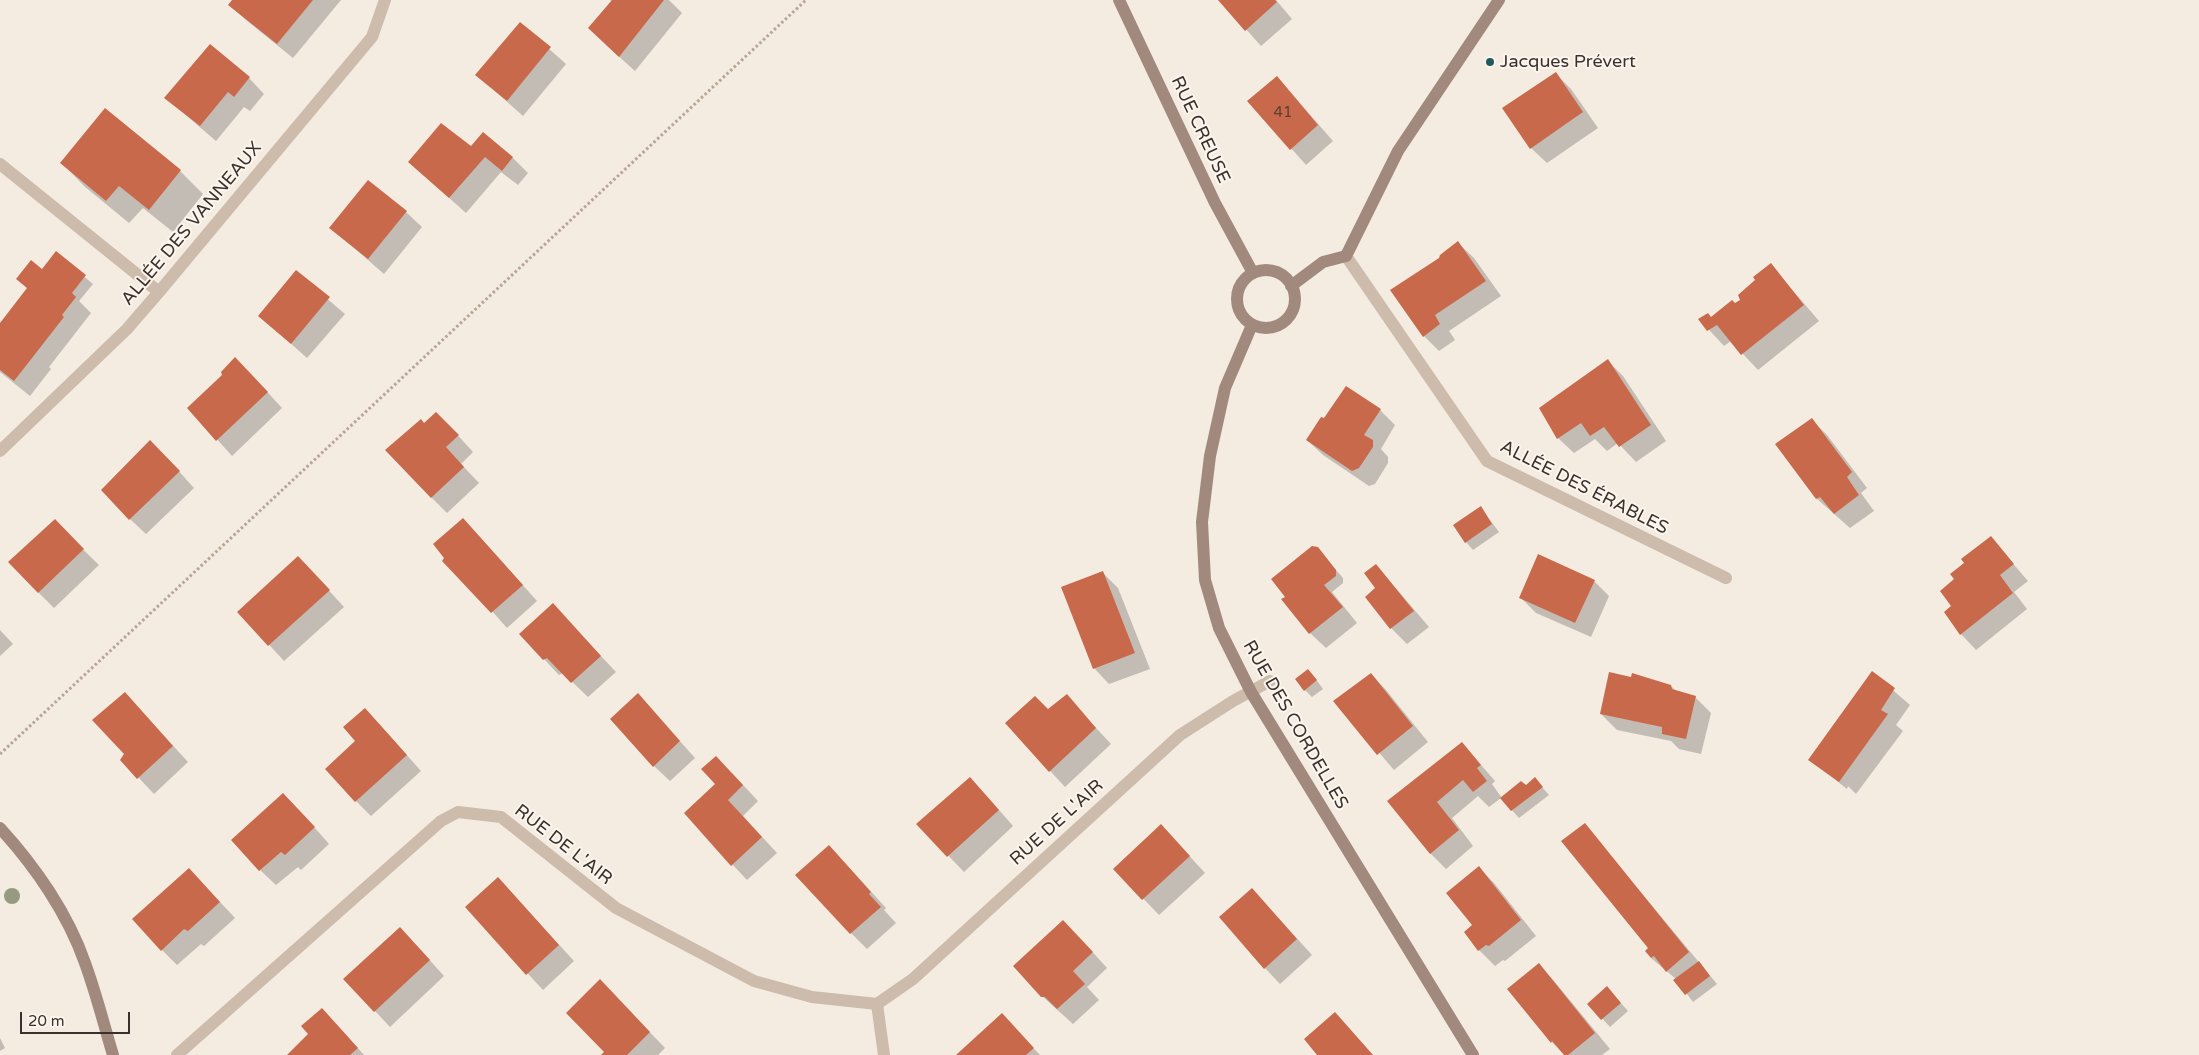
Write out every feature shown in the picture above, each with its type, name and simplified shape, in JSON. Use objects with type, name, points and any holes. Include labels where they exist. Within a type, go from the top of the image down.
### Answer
[{"type":"street","name":"ALLÉE DES VANNEAUX","points":[[0,451],[127,329],[159,292],[372,36],[385,0]]},
{"type":"street","name":"RUE CREUSE","points":[[1119,0],[1215,203],[1253,273]]},
{"type":"street","points":[[1291,286],[1323,262],[1346,256],[1398,152],[1499,0]]},
{"type":"street","points":[[0,164],[159,292]]},
{"type":"street","name":"ALLÉE DES ÉRABLES","points":[[1346,256],[1487,461],[1726,578]]},
{"type":"street","points":[[1271,271],[1279,274],[1291,286],[1294,303],[1286,320],[1270,328],[1252,325],[1245,320],[1236,304],[1240,286],[1253,273],[1271,271]]},
{"type":"street","name":"RUE DES CORDELLES","points":[[1252,325],[1225,388],[1210,456],[1202,522],[1208,588],[1220,628],[1251,692],[1473,1055]]},
{"type":"street","name":"RUE DE L'AIR","points":[[177,1055],[441,820],[458,812],[501,817],[616,908],[754,981],[812,996],[877,1004],[913,979],[1180,735],[1270,681]]},
{"type":"street","points":[[0,828],[22,852],[65,920],[85,962],[112,1055]]},
{"type":"street","points":[[877,1004],[884,1055]]},
{"type":"path","points":[[0,754],[806,0]]},
{"type":"building","points":[[232,0],[313,0],[277,44],[228,5]]},
{"type":"building","points":[[612,0],[664,0],[619,57],[588,28]]},
{"type":"building","points":[[1218,0],[1275,0],[1277,2],[1245,31]]},
{"type":"building","points":[[520,22],[551,47],[507,101],[475,75]]},
{"type":"building","points":[[210,44],[250,77],[234,97],[228,92],[200,126],[164,98]]},
{"type":"building","points":[[1556,72],[1583,112],[1530,149],[1502,108]]},
{"type":"building","points":[[1277,76],[1318,125],[1290,150],[1247,101]]},
{"type":"building","points":[[105,108],[181,170],[149,210],[119,186],[106,201],[60,163]]},
{"type":"building","points":[[441,123],[471,146],[483,132],[513,157],[502,171],[485,157],[449,198],[408,162]]},
{"type":"building","points":[[368,180],[407,211],[368,259],[329,228]]},
{"type":"building","points":[[1458,241],[1486,281],[1435,315],[1440,324],[1423,337],[1390,290],[1439,258],[1440,255]]},
{"type":"building","points":[[56,251],[86,275],[72,293],[76,297],[62,315],[64,317],[14,381],[0,370],[0,323],[27,288],[16,279],[31,260],[42,269]]},
{"type":"building","points":[[1771,263],[1804,305],[1741,355],[1717,325],[1707,331],[1698,319],[1708,313],[1711,317],[1732,300],[1735,303],[1740,300],[1738,295],[1755,280],[1753,277]]},
{"type":"building","points":[[296,270],[330,297],[291,344],[258,316]]},
{"type":"building","points":[[235,357],[268,392],[216,441],[187,408],[222,375],[221,372]]},
{"type":"building","points":[[1608,359],[1651,425],[1619,447],[1604,427],[1590,436],[1581,423],[1557,439],[1539,408]]},
{"type":"building","points":[[1346,386],[1381,409],[1364,435],[1373,440],[1373,447],[1359,468],[1352,471],[1306,440],[1321,417],[1324,418]]},
{"type":"building","points":[[436,412],[459,435],[446,447],[464,467],[431,498],[385,450],[421,419],[424,423]]},
{"type":"building","points":[[1812,418],[1852,472],[1847,477],[1859,495],[1834,514],[1820,497],[1816,499],[1775,444]]},
{"type":"building","points":[[150,440],[180,471],[129,520],[101,490]]},
{"type":"building","points":[[1481,506],[1492,524],[1465,543],[1453,525]]},
{"type":"building","points":[[463,518],[523,585],[491,613],[442,561],[444,558],[433,544]]},
{"type":"building","points":[[55,519],[84,549],[38,593],[8,562]]},
{"type":"building","points":[[1991,536],[2014,564],[2000,575],[2013,593],[1960,635],[1944,612],[1951,606],[1940,591],[1954,579],[1950,574],[1964,563],[1961,559]]},
{"type":"building","points":[[1312,546],[1318,547],[1336,570],[1336,576],[1324,585],[1343,607],[1309,634],[1281,599],[1285,597],[1271,579]]},
{"type":"building","points":[[1538,554],[1595,580],[1575,623],[1519,598]]},
{"type":"building","points":[[298,556],[330,590],[268,646],[237,612]]},
{"type":"building","points":[[1376,564],[1414,611],[1390,629],[1365,597],[1375,588],[1364,573]]},
{"type":"building","points":[[1103,571],[1135,653],[1093,669],[1061,587]]},
{"type":"building","points":[[553,603],[601,656],[571,683],[547,658],[543,660],[519,634]]},
{"type":"building","points":[[1308,669],[1317,680],[1304,691],[1295,679]]},
{"type":"building","points":[[1872,671],[1895,688],[1881,710],[1888,714],[1839,782],[1808,760]]},
{"type":"building","points":[[1609,672],[1631,677],[1632,673],[1671,685],[1672,689],[1696,696],[1686,739],[1662,734],[1662,727],[1600,714]]},
{"type":"building","points":[[1371,673],[1413,726],[1377,755],[1333,701]]},
{"type":"building","points":[[125,692],[173,746],[137,779],[120,760],[124,754],[92,720]]},
{"type":"building","points":[[638,693],[680,741],[653,767],[610,719]]},
{"type":"building","points":[[1067,694],[1096,728],[1049,772],[1005,723],[1035,696],[1048,709]]},
{"type":"building","points":[[365,708],[407,755],[355,802],[325,769],[355,741],[343,727]]},
{"type":"building","points":[[1462,742],[1481,765],[1477,768],[1487,781],[1473,792],[1463,780],[1437,802],[1459,830],[1430,854],[1387,801]]},
{"type":"building","points":[[716,756],[743,785],[728,800],[762,837],[731,866],[684,813],[715,784],[701,769]]},
{"type":"building","points":[[970,777],[999,810],[947,857],[916,824]]},
{"type":"building","points":[[1535,777],[1543,787],[1511,811],[1500,798],[1521,781],[1526,785]]},
{"type":"building","points":[[283,793],[315,827],[285,855],[281,852],[259,871],[231,840]]},
{"type":"building","points":[[1585,823],[1689,952],[1666,972],[1654,956],[1651,958],[1645,951],[1648,948],[1561,841]]},
{"type":"building","points":[[1161,824],[1190,856],[1142,900],[1113,869]]},
{"type":"building","points":[[829,845],[871,892],[869,894],[881,907],[850,934],[795,875]]},
{"type":"building","points":[[1479,866],[1521,920],[1489,946],[1486,945],[1478,951],[1464,932],[1472,925],[1446,893]]},
{"type":"building","points":[[189,868],[220,902],[188,931],[184,929],[161,951],[132,919]]},
{"type":"building","points":[[498,877],[559,945],[526,975],[465,907]]},
{"type":"building","points":[[1252,888],[1297,939],[1264,969],[1219,917]]},
{"type":"building","points":[[1063,920],[1093,952],[1073,971],[1085,984],[1057,1009],[1045,997],[1041,997],[1013,966]]},
{"type":"building","points":[[400,927],[430,960],[374,1012],[343,979]]},
{"type":"building","points":[[1699,961],[1710,976],[1685,995],[1673,980]]},
{"type":"building","points":[[1539,963],[1595,1033],[1568,1055],[1564,1055],[1552,1041],[1551,1043],[1507,989]]},
{"type":"building","points":[[600,979],[650,1032],[627,1055],[601,1055],[604,1052],[566,1013]]},
{"type":"building","points":[[1607,986],[1621,1003],[1601,1020],[1587,1004]]},
{"type":"building","points":[[322,1008],[358,1048],[350,1055],[287,1055],[308,1034],[301,1026]]},
{"type":"building","points":[[1335,1012],[1373,1055],[1317,1055],[1304,1039]]},
{"type":"building","points":[[1002,1013],[1034,1048],[1026,1055],[956,1055]]},
{"type":"place","name":"Jacques Prévert","points":[[1490,62]]}]
